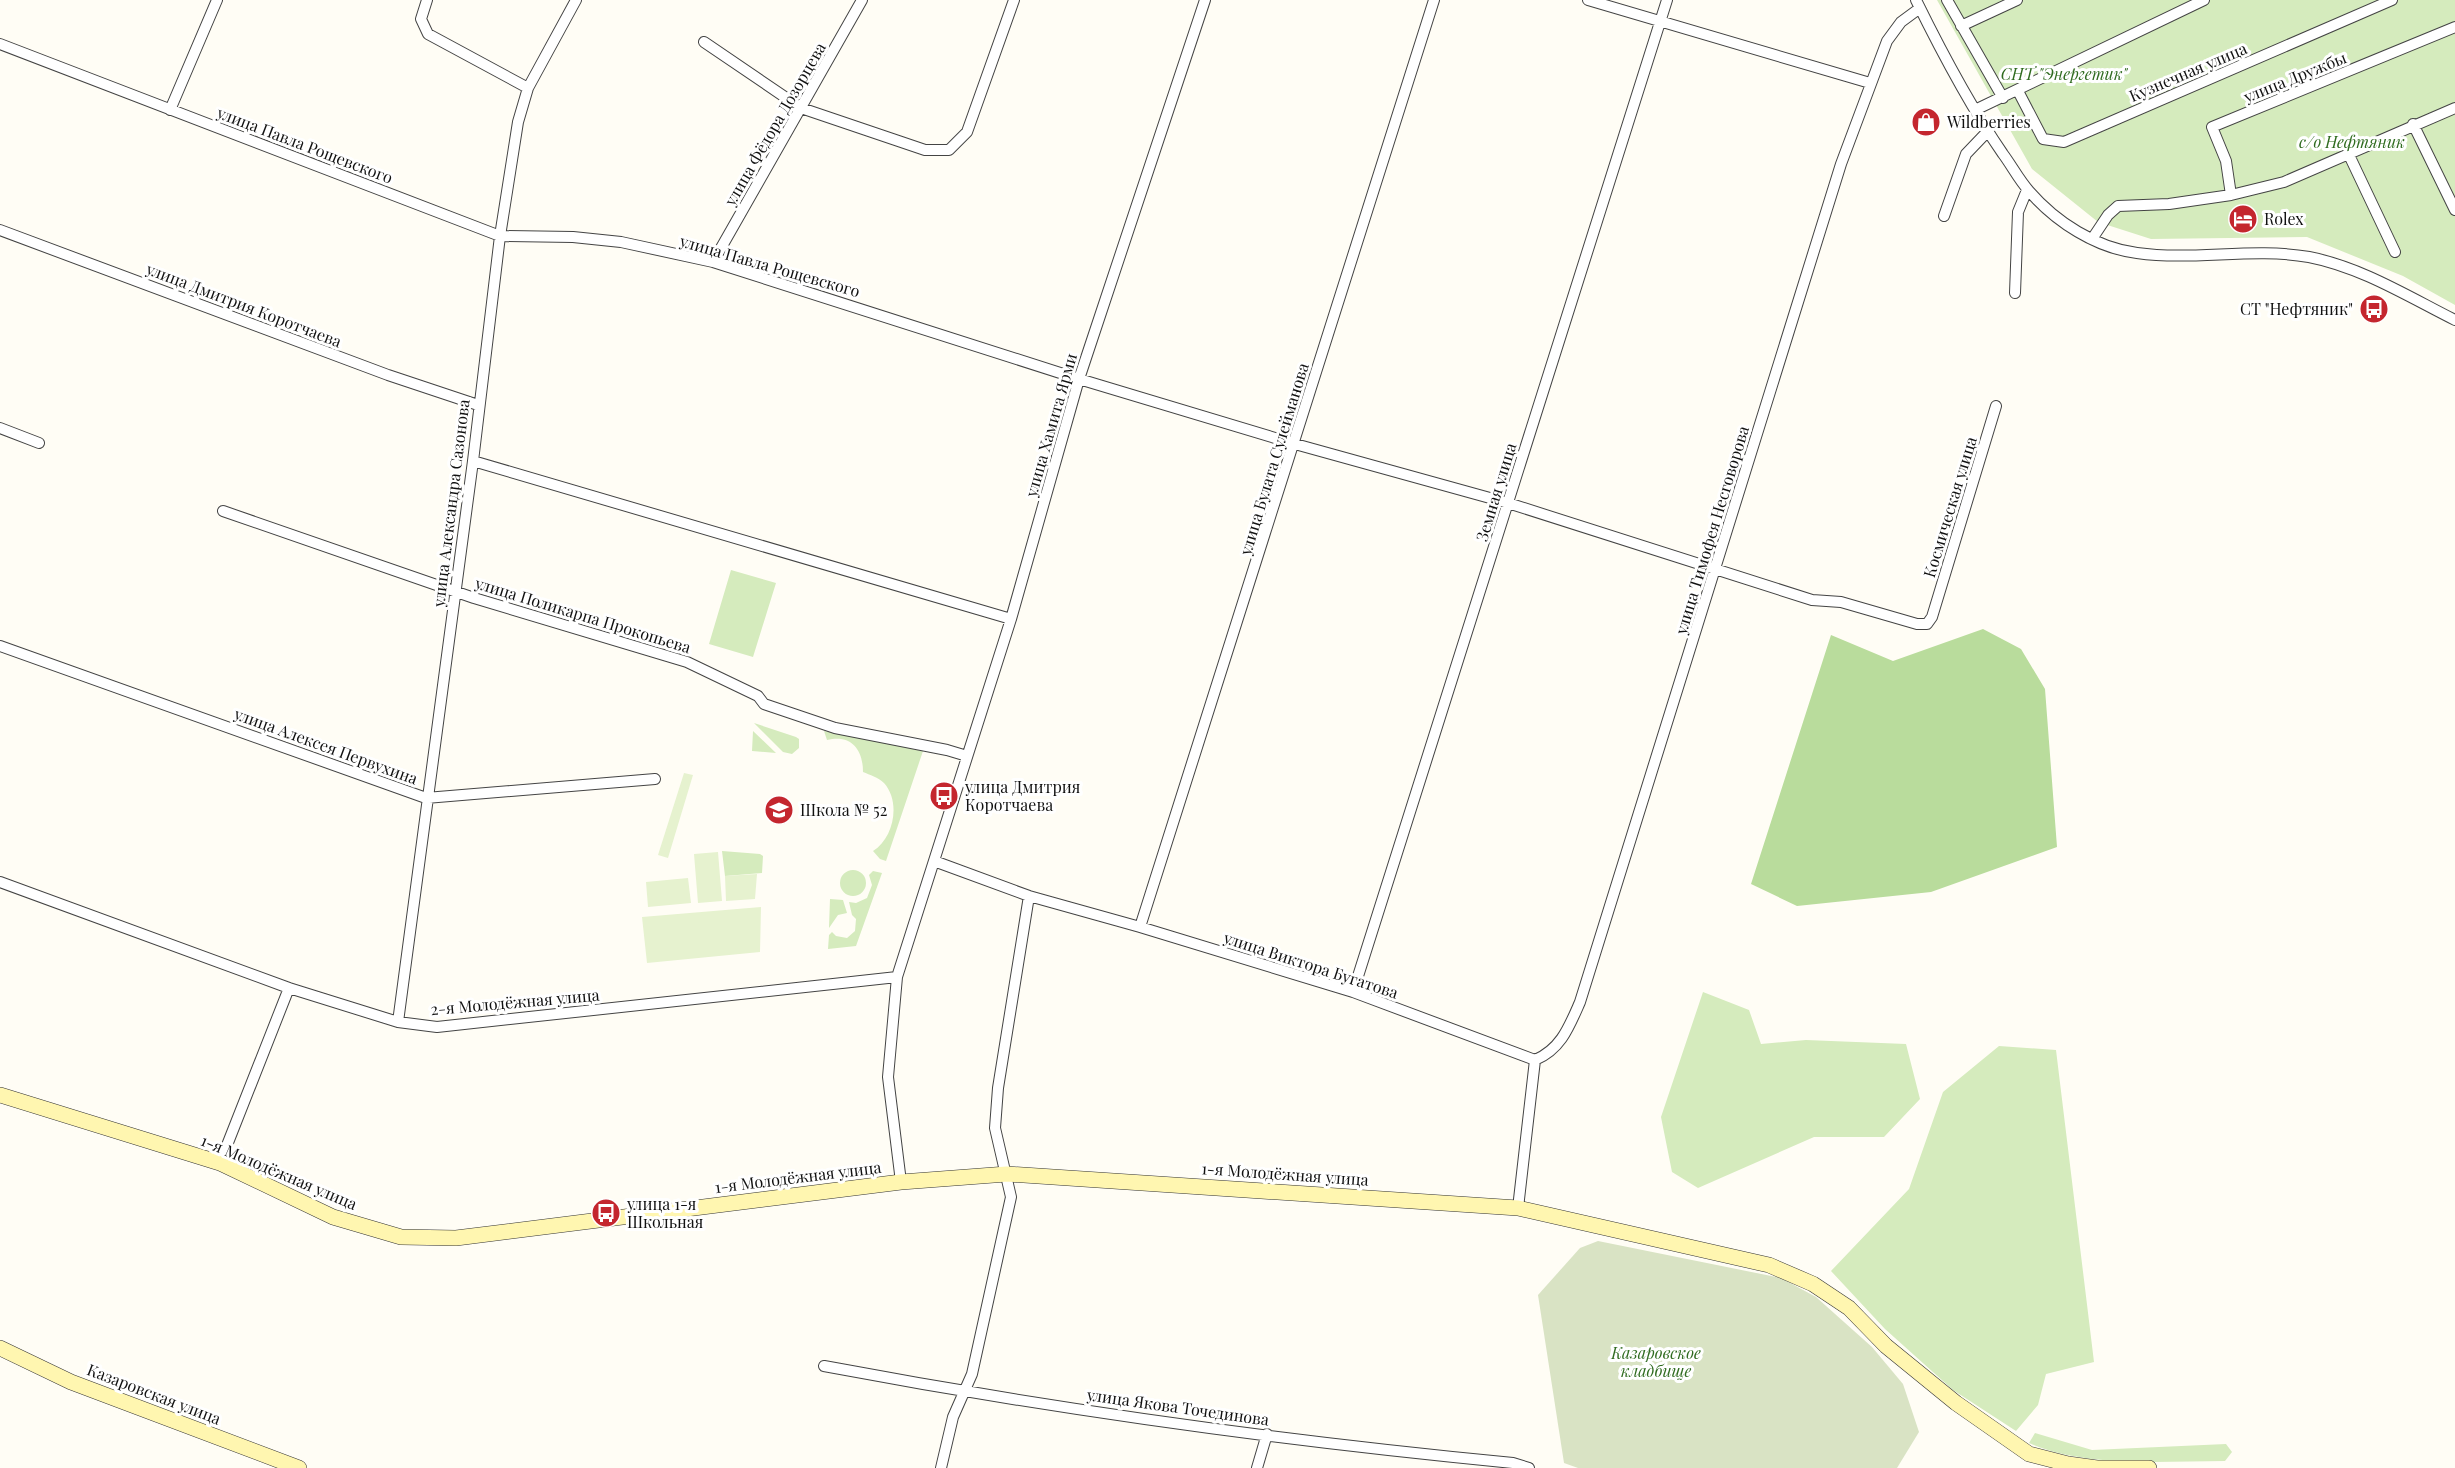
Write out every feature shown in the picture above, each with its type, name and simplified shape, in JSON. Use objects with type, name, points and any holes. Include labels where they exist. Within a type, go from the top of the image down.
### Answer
[{"type":"street","points":[[170,110],[217,0]]},
{"type":"street","points":[[427,0],[421,20],[428,34],[528,88]]},
{"type":"street","name":"улица Александра Сазонова","points":[[398,1022],[426,798],[473,461],[500,236],[518,122],[528,88],[576,0]]},
{"type":"street","name":"улица Фёдора Дозорцева","points":[[713,262],[862,0]]},
{"type":"street","points":[[704,42],[801,108],[924,150],[949,150],[967,132],[1014,0]]},
{"type":"street","name":"улица Хамита Ярми","points":[[934,861],[1011,619],[1079,379],[1205,0]]},
{"type":"street","name":"улица Булата Сулейманова","points":[[1140,927],[1295,444],[1375,180],[1434,0]]},
{"type":"street","points":[[1588,0],[1870,83]]},
{"type":"street","name":"Земная улица","points":[[1353,992],[1666,0]]},
{"type":"street","points":[[1947,0],[2003,98]]},
{"type":"street","points":[[1961,26],[2017,0]]},
{"type":"street","points":[[1975,110],[2204,0]]},
{"type":"street","name":"Кузнечная улица","points":[[2018,91],[2043,139],[2064,142],[2392,0]]},
{"type":"street","points":[[1918,4],[1975,110],[2028,190],[2060,218],[2092,239],[2121,250],[2154,255],[2294,255],[2310,258],[2363,275],[2455,320]]},
{"type":"street","name":"улица Тимофея Несговорова","points":[[1535,1060],[1549,1054],[1565,1037],[1580,1002],[1841,164],[1887,41],[1918,4]]},
{"type":"street","name":"улица Дружбы","points":[[2231,195],[2226,161],[2212,127],[2455,27]]},
{"type":"street","name":"улица Павла Рощевского","points":[[0,44],[500,236],[573,237],[621,242],[713,262],[1079,379],[1295,444],[1508,503],[1812,600],[1841,602],[1917,624],[1927,624],[1932,617]]},
{"type":"street","points":[[2092,239],[2108,214],[2118,206],[2169,204],[2231,195],[2284,182],[2349,155],[2413,124],[2455,108]]},
{"type":"street","points":[[2413,124],[2455,210]]},
{"type":"street","points":[[1944,216],[1966,154],[1988,131]]},
{"type":"street","points":[[2349,155],[2395,252]]},
{"type":"street","points":[[2015,293],[2018,213],[2028,190]]},
{"type":"street","name":"улица Дмитрия Коротчаева","points":[[0,230],[388,375],[478,405]]},
{"type":"street","name":"Космическая улица","points":[[1932,617],[1996,406]]},
{"type":"street","points":[[0,428],[39,443]]},
{"type":"street","points":[[473,461],[1011,619]]},
{"type":"street","name":"улица Поликарпа Прокопьева","points":[[222,510],[455,590],[687,662],[758,696],[764,704],[828,726],[968,756]]},
{"type":"street","name":"улица Алексея Первухина","points":[[0,645],[426,798],[655,779]]},
{"type":"street","points":[[901,1182],[888,1077],[897,977],[934,861]]},
{"type":"street","name":"улица Виктора Бугатова","points":[[934,861],[1029,896],[1140,927],[1353,992],[1535,1060]]},
{"type":"street","name":"2-я Молодёжная улица","points":[[0,882],[290,988],[398,1022],[437,1027],[897,977]]},
{"type":"street","points":[[940,1468],[953,1417],[966,1393],[1011,1197],[1007,1173],[1000,1159],[995,1128],[998,1088],[1029,896]]},
{"type":"street","points":[[220,1163],[290,988]]},
{"type":"street","points":[[1518,1208],[1535,1060]]},
{"type":"street","name":"1-я Молодёжная улица","points":[[0,1095],[220,1163],[333,1217],[401,1237],[456,1238],[901,1182],[1007,1173],[1518,1208],[1769,1265],[1813,1284],[1849,1308],[1886,1346],[1956,1403],[2029,1454],[2078,1465],[2149,1468]]},
{"type":"street","name":"Казаровская улица","points":[[0,1348],[71,1382],[299,1468]]},
{"type":"street","name":"улица Якова Точединова","points":[[824,1366],[966,1393],[1267,1434],[1513,1463],[1530,1468]]},
{"type":"street","points":[[1257,1468],[1267,1434]]},
{"type":"green space","name":"с/о Нефтяник","points":[[1937,0],[2455,0],[2455,305],[2403,276],[2307,237],[2151,239],[2098,222],[2032,169]]},
{"type":"green space","points":[[731,570],[776,583],[753,657],[709,644]]},
{"type":"green space","points":[[1983,629],[2021,649],[2045,689],[2057,847],[1931,892],[1797,906],[1751,884],[1831,635],[1893,661]]},
{"type":"green space","points":[[754,723],[796,737],[799,739],[799,748],[792,754],[783,752]]},
{"type":"green space","points":[[753,731],[776,753],[752,751]]},
{"type":"green space","points":[[824,731],[923,751],[886,861],[880,859],[873,851],[886,838],[893,819],[894,809],[889,791],[882,781],[863,772],[861,756],[854,745],[843,739],[827,740]]},
{"type":"green space","points":[[684,773],[693,775],[668,858],[658,855]]},
{"type":"green space","points":[[722,851],[760,854],[763,856],[762,873],[725,876]]},
{"type":"green space","points":[[718,852],[722,901],[698,903],[694,854]]},
{"type":"green space","points":[[853,870],[862,874],[866,883],[862,892],[853,896],[844,892],[840,883],[844,874]]},
{"type":"green space","points":[[873,871],[882,873],[856,946],[828,949],[829,935],[832,932],[836,936],[847,938],[855,931],[856,919],[852,915],[849,902],[856,903],[867,898],[872,885],[869,875]]},
{"type":"green space","points":[[757,874],[755,899],[726,901],[725,876]]},
{"type":"green space","points":[[688,878],[691,903],[648,907],[646,882]]},
{"type":"green space","points":[[830,899],[843,900],[847,913],[838,915],[829,928]]},
{"type":"green space","points":[[761,907],[760,952],[647,963],[642,917]]},
{"type":"green space","points":[[1703,992],[1749,1010],[1761,1044],[1806,1040],[1906,1044],[1920,1099],[1884,1137],[1814,1137],[1698,1188],[1672,1172],[1661,1117]]},
{"type":"green space","points":[[1999,1046],[2056,1050],[2094,1362],[2046,1374],[2038,1405],[2016,1431],[1953,1390],[1885,1329],[1831,1271],[1909,1189],[1943,1092]]},
{"type":"green space","name":"Казаровское кладбище","points":[[1598,1241],[1781,1278],[1816,1297],[1872,1347],[1903,1384],[1919,1432],[1897,1468],[1578,1468],[1564,1463],[1538,1295],[1580,1248]]},
{"type":"green space","points":[[2035,1433],[2092,1450],[2226,1444],[2232,1452],[2225,1461],[2099,1460],[2051,1451],[2029,1443]]},
{"type":"place","name":"Wildberries","points":[[1926,122]]},
{"type":"place","name":"Rolex","points":[[2243,219]]},
{"type":"place","name":"СТ \"Нефтяник\"","points":[[2374,309]]},
{"type":"place","name":"улица Дмитрия Коротчаева","points":[[944,796]]},
{"type":"place","name":"Школа № 52","points":[[779,810]]},
{"type":"place","name":"улица 1-я Школьная","points":[[606,1213]]},
{"type":"park label","name":"СНТ \"Энергетик\"","points":[[2064,74]]}]
